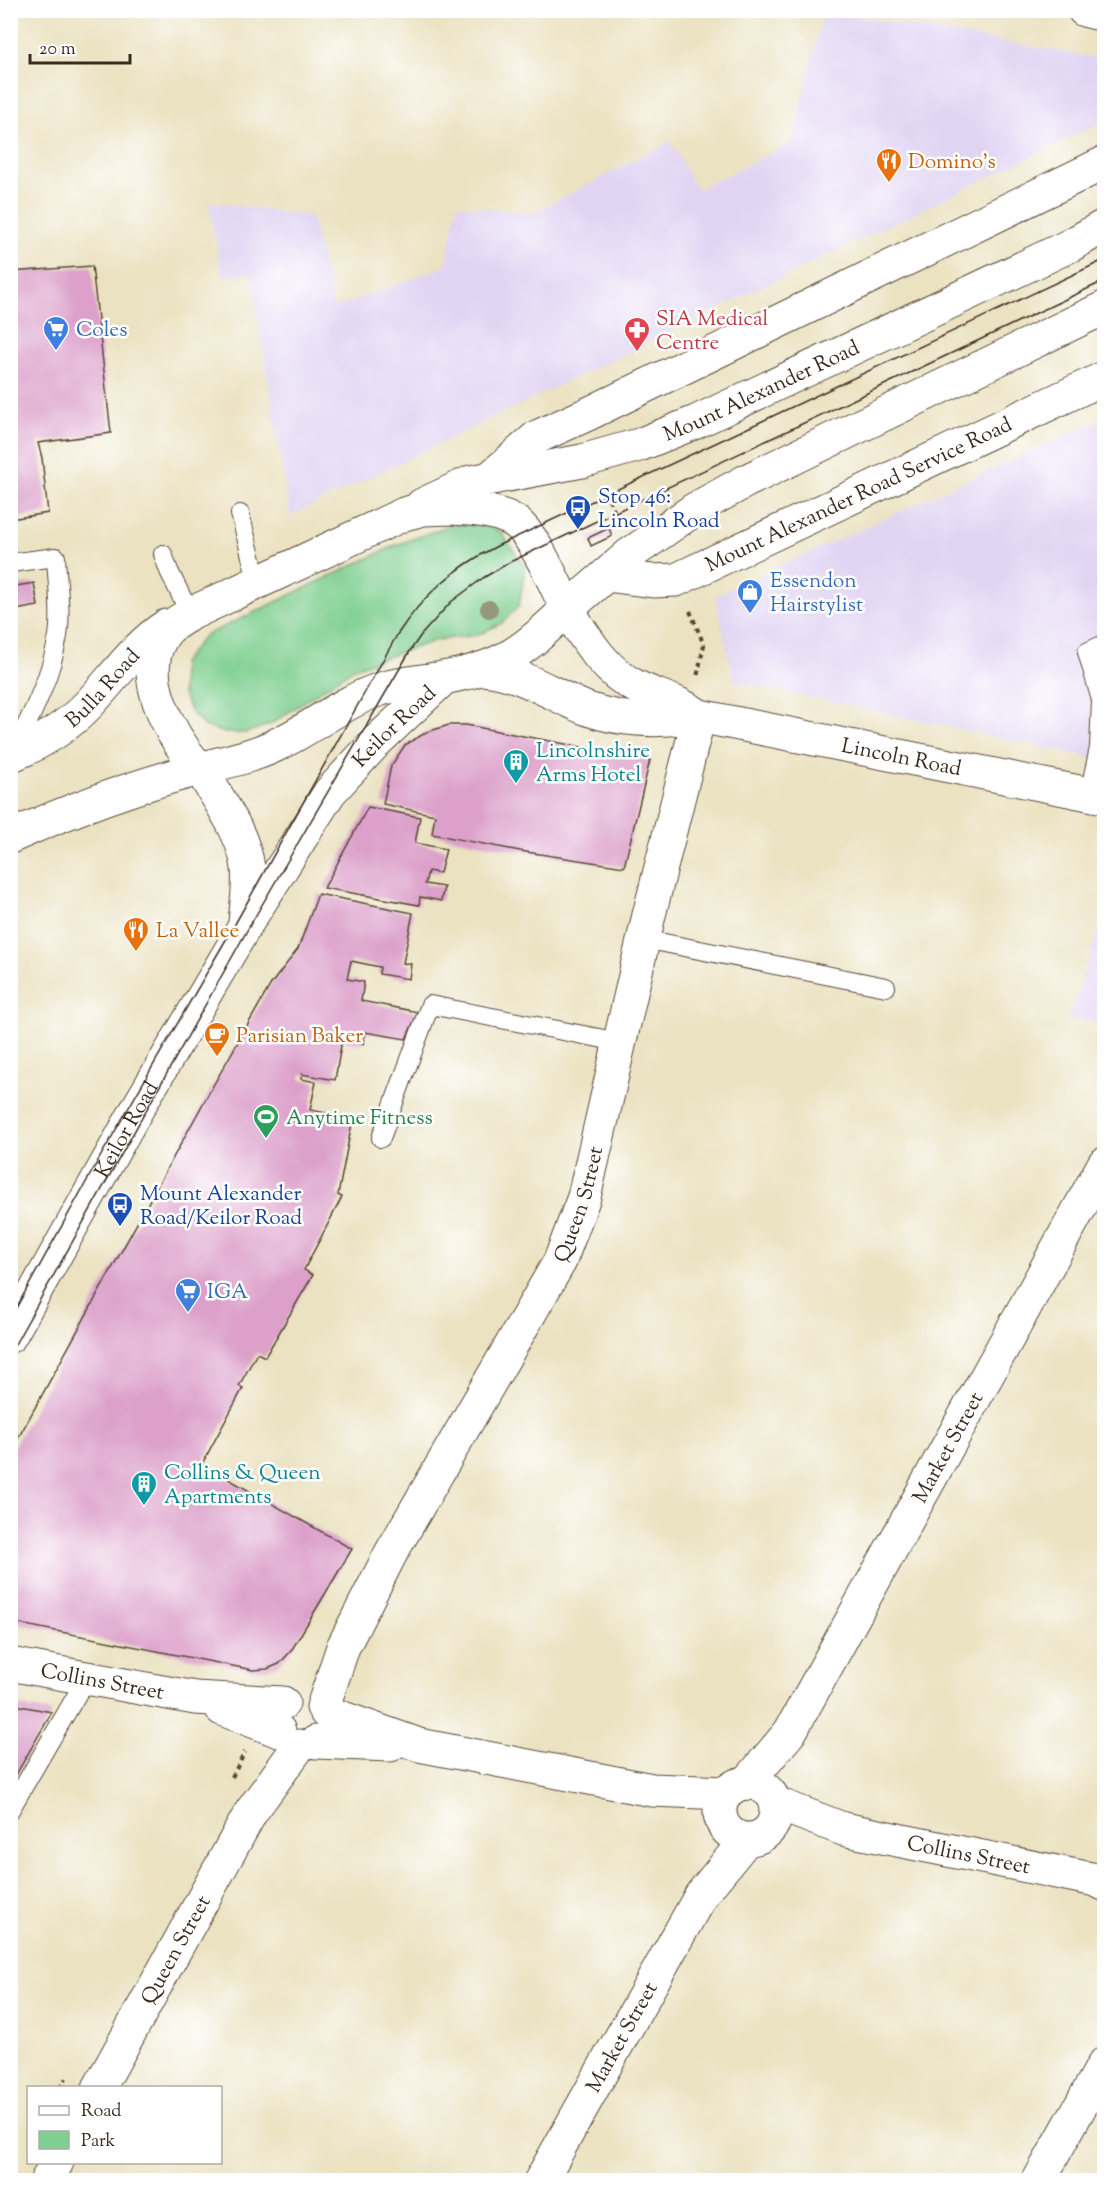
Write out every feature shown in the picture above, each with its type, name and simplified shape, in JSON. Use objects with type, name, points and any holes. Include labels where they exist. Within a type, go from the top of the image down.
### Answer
[{"type":"street","points":[[1084,10],[1104,15]]},
{"type":"street","points":[[491,477],[531,442],[550,430],[590,413],[1104,163]]},
{"type":"street","name":"Mount Alexander Road","points":[[404,514],[464,484],[603,457],[696,422],[1071,245],[1104,226]]},
{"type":"street","points":[[10,837],[46,820],[130,789],[200,768],[231,762],[269,748],[375,691],[444,678],[505,661],[526,647],[606,575],[695,509],[1104,308]]},
{"type":"street","name":"Mount Alexander Road Service Road","points":[[606,575],[653,581],[676,580],[1104,378]]},
{"type":"street","name":"Lincoln Road","points":[[404,514],[423,509],[478,510],[515,521],[524,529],[537,550],[567,609],[593,649],[620,677],[638,688],[674,700],[699,716]]},
{"type":"street","points":[[190,614],[404,514]]},
{"type":"street","name":"Bulla Road","points":[[11,756],[63,727],[88,705],[153,636],[166,626],[190,614]]},
{"type":"street","name":"Keilor Road","points":[[190,614],[165,632],[156,656],[154,675],[157,696],[163,713],[185,752],[200,768],[234,828],[246,860],[248,883],[245,926]]},
{"type":"street","name":"Lincoln Road","points":[[481,669],[516,675],[584,707],[610,715],[658,720],[699,716],[1097,795]]},
{"type":"street","name":"Keilor Road","points":[[10,1336],[140,1104],[245,926],[339,781],[377,741],[444,678]]},
{"type":"street","name":"Queen Street","points":[[100,2086],[343,1647],[392,1553],[560,1261],[584,1197],[619,1042],[699,716]]},
{"type":"street","points":[[10,851],[46,820]]},
{"type":"street","name":"Market Street","points":[[541,2181],[1104,1164]]},
{"type":"street","name":"Collins Street","points":[[10,1664],[195,1698],[1102,1882]]},
{"type":"street","points":[[1039,2181],[1104,2064]]},
{"type":"street","points":[[47,2181],[56,2164]]},
{"type":"lane","points":[[240,514],[258,583]]},
{"type":"lane","points":[[163,554],[190,614]]},
{"type":"lane","points":[[10,563],[56,557],[58,635],[41,690],[11,756]]},
{"type":"lane","points":[[1097,795],[1101,700],[1087,652],[1104,644]]},
{"type":"lane","points":[[644,939],[886,987]]},
{"type":"lane","points":[[381,1138],[430,1005],[619,1042]]},
{"type":"lane","points":[[10,1810],[87,1679]]},
{"type":"path","points":[[603,457],[605,488],[620,526],[646,544]]},
{"type":"shaded area","points":[[824,11],[1104,59],[1104,121],[290,516],[251,273],[222,277],[209,202],[311,216],[334,308],[446,266],[457,205],[534,213],[670,141],[697,190],[791,143]]},
{"type":"shaded area","points":[[1104,418],[1104,760],[734,681],[715,596]]},
{"type":"shaded area","points":[[1104,914],[1104,1022],[1068,1020]]},
{"type":"green space","points":[[472,520],[501,532],[525,567],[519,606],[502,623],[478,635],[437,640],[354,668],[271,724],[246,733],[225,733],[204,726],[191,712],[182,692],[182,663],[204,636],[394,546],[445,527]]},
{"type":"building","name":"Coles","points":[[92,266],[111,433],[38,443],[42,458],[48,513],[10,519],[10,272]]},
{"type":"building","points":[[609,528],[612,536],[591,546],[588,538]]},
{"type":"building","points":[[34,583],[38,606],[10,611],[10,587]]},
{"type":"building","name":"Lincolnshire Arms Hotel","points":[[449,725],[466,725],[650,760],[624,867],[520,851],[432,834],[435,815],[383,804],[391,766],[405,745],[427,732]]},
{"type":"building","points":[[368,807],[420,817],[415,843],[446,849],[440,873],[428,871],[425,884],[444,887],[441,901],[420,897],[419,905],[324,888]]},
{"type":"building","points":[[318,894],[413,913],[403,963],[411,964],[409,979],[379,974],[380,967],[351,961],[347,979],[364,982],[361,1001],[418,1012],[406,1039],[365,1032],[363,1044],[342,1040],[335,1080],[302,1074],[301,1079],[316,1082],[310,1110],[353,1118],[338,1195],[342,1197],[304,1270],[313,1275],[265,1357],[257,1353],[239,1386],[243,1388],[202,1464],[352,1549],[291,1651],[279,1664],[267,1669],[253,1670],[10,1622],[10,1453],[271,984],[298,949]]},
{"type":"building","points":[[10,1704],[52,1712],[10,1785]]},
{"type":"tram line","points":[[10,1319],[397,635],[429,595],[453,573],[497,546],[1104,260]]},
{"type":"tram line","points":[[10,1353],[249,927],[410,651],[421,635],[451,602],[483,578],[510,562],[1104,281]]},
{"type":"place","name":"Domino's","points":[[889,184]]},
{"type":"place","name":"Coles","points":[[56,352]]},
{"type":"place","name":"SIA Medical Centre","points":[[637,353]]},
{"type":"place","name":"Stop 46: Lincoln Road","points":[[578,531]]},
{"type":"place","name":"Essendon Hairstylist","points":[[750,615]]},
{"type":"place","name":"Lincolnshire Arms Hotel","points":[[516,785]]},
{"type":"place","name":"La Vallee","points":[[136,953]]},
{"type":"place","name":"Parisian Baker","points":[[217,1058]]},
{"type":"place","name":"Anytime Fitness","points":[[266,1140]]},
{"type":"place","name":"Mount Alexander Road/Keilor Road","points":[[120,1228]]},
{"type":"place","name":"IGA","points":[[188,1314]]},
{"type":"place","name":"Collins & Queen Apartments","points":[[144,1507]]}]
